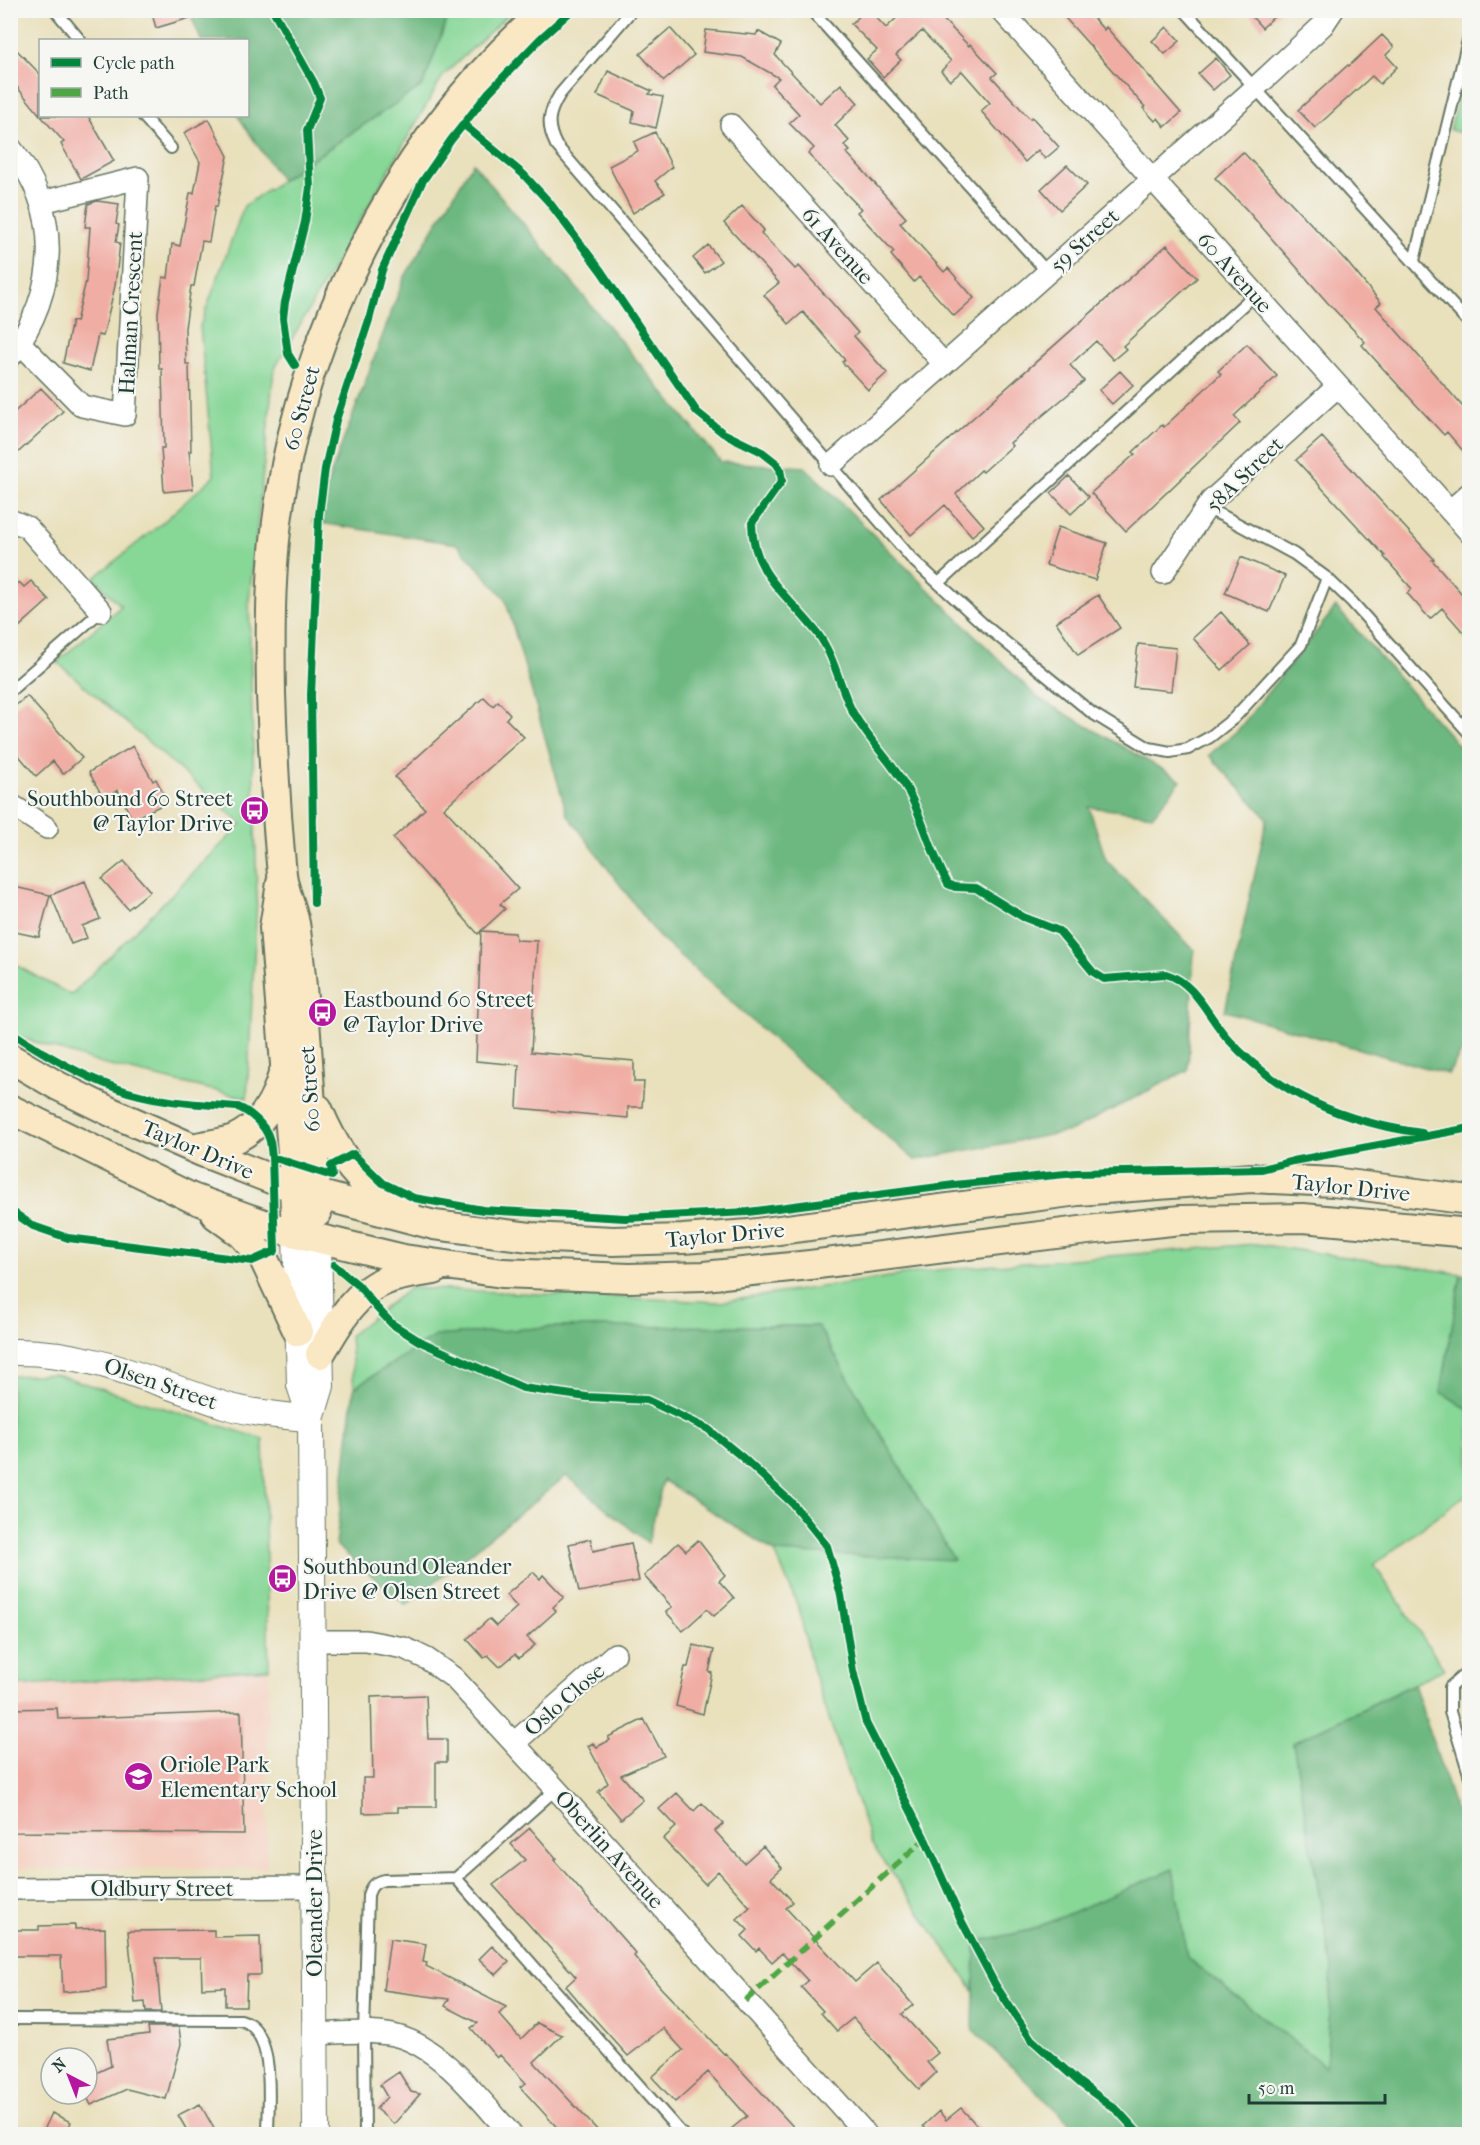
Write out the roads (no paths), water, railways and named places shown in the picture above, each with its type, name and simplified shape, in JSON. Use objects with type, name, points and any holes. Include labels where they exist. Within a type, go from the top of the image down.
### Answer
[{"type":"main road","name":"60 Street","points":[[305,1192],[310,1088],[296,925],[282,878],[273,744],[270,635],[271,588],[281,492],[291,442],[313,361],[348,278],[373,227],[407,172],[461,97],[519,34],[546,10]]},
{"type":"main road","name":"60 Street","points":[[282,878],[274,928],[284,1069],[305,1192]]},
{"type":"main road","name":"Taylor Drive","points":[[10,1058],[58,1086],[193,1148],[305,1192],[434,1225],[530,1237],[613,1241],[749,1234],[1078,1191],[1251,1178],[1333,1182],[1470,1200]]},
{"type":"main road","points":[[193,1148],[234,1139],[258,1122],[277,1095],[284,1069]]},
{"type":"main road","points":[[310,1088],[333,1143],[358,1175],[378,1194],[434,1225]]},
{"type":"main road","name":"Taylor Drive","points":[[10,1109],[192,1198],[275,1228],[450,1267],[561,1276],[629,1278],[704,1276],[1181,1220],[1303,1218],[1470,1233]]},
{"type":"main road","points":[[305,1192],[307,1236]]},
{"type":"main road","points":[[192,1198],[230,1224],[254,1245],[263,1257],[298,1332]]},
{"type":"main road","points":[[320,1354],[355,1301],[374,1286],[399,1276],[450,1267]]},
{"type":"street","name":"60 Avenue","points":[[1001,10],[1470,533]]},
{"type":"street","name":"59 Street","points":[[831,465],[1255,88],[1318,30],[1333,10]]},
{"type":"street","name":"61 Avenue","points":[[731,125],[944,364]]},
{"type":"street","name":"Halman Crescent","points":[[10,147],[32,178],[42,202],[48,233],[48,270],[37,312],[16,341],[82,406],[124,415],[138,178],[42,202]]},
{"type":"street","name":"58A Street","points":[[1163,573],[1205,508],[1338,387]]},
{"type":"street","points":[[1450,511],[1470,494]]},
{"type":"street","points":[[10,520],[27,527],[100,611]]},
{"type":"street","points":[[10,804],[47,828]]},
{"type":"street","name":"Oleander Drive","points":[[307,1236],[298,1332],[300,1385],[311,1419]]},
{"type":"street","name":"Oleander Drive","points":[[307,1236],[320,1354],[321,1386],[311,1419],[316,2134]]},
{"type":"street","name":"Olsen Street","points":[[10,1352],[45,1352],[84,1358],[134,1373],[225,1406],[311,1419]]},
{"type":"street","name":"Oberlin Avenue","points":[[311,1641],[366,1641],[404,1648],[427,1659],[454,1678],[866,2134]]},
{"type":"street","name":"Oslo Close","points":[[514,1743],[615,1654]]},
{"type":"street","name":"Oldbury Street","points":[[10,1889],[314,1887]]},
{"type":"street","points":[[315,2034],[395,2035],[413,2041],[448,2066],[496,2126],[511,2134]]},
{"type":"lane","points":[[55,10],[79,39]]},
{"type":"lane","points":[[632,10],[560,94],[552,107],[549,120],[550,133],[556,146],[912,559],[982,623],[1092,713],[1149,747],[1170,752],[1188,749],[1210,737],[1234,718],[1291,657],[1306,634],[1327,578]]},
{"type":"lane","points":[[811,10],[1048,273]]},
{"type":"lane","points":[[1184,10],[1470,324]]},
{"type":"lane","points":[[1414,261],[1470,33]]},
{"type":"lane","points":[[144,117],[171,148]]},
{"type":"lane","points":[[939,583],[1255,294]]},
{"type":"lane","points":[[1205,508],[1294,554],[1327,578],[1352,602],[1470,734]]},
{"type":"lane","points":[[10,691],[100,611]]},
{"type":"lane","points":[[1470,1672],[1450,1687],[1450,1712],[1470,1777]]},
{"type":"lane","points":[[365,2134],[364,2033],[368,1895],[371,1887],[384,1880],[456,1878],[556,1789]]},
{"type":"lane","points":[[456,1878],[682,2134]]},
{"type":"lane","points":[[10,2019],[241,2020],[249,2022],[261,2036],[266,2053],[268,2134]]},
{"type":"place","name":"Southbound 60 Street @ Taylor Drive","points":[[254,811]]},
{"type":"place","name":"Eastbound 60 Street @ Taylor Drive","points":[[322,1012]]},
{"type":"place","name":"Southbound Oleander Drive @ Olsen Street","points":[[282,1579]]},
{"type":"place","name":"Oriole Park Elementary School","points":[[139,1777]]}]
